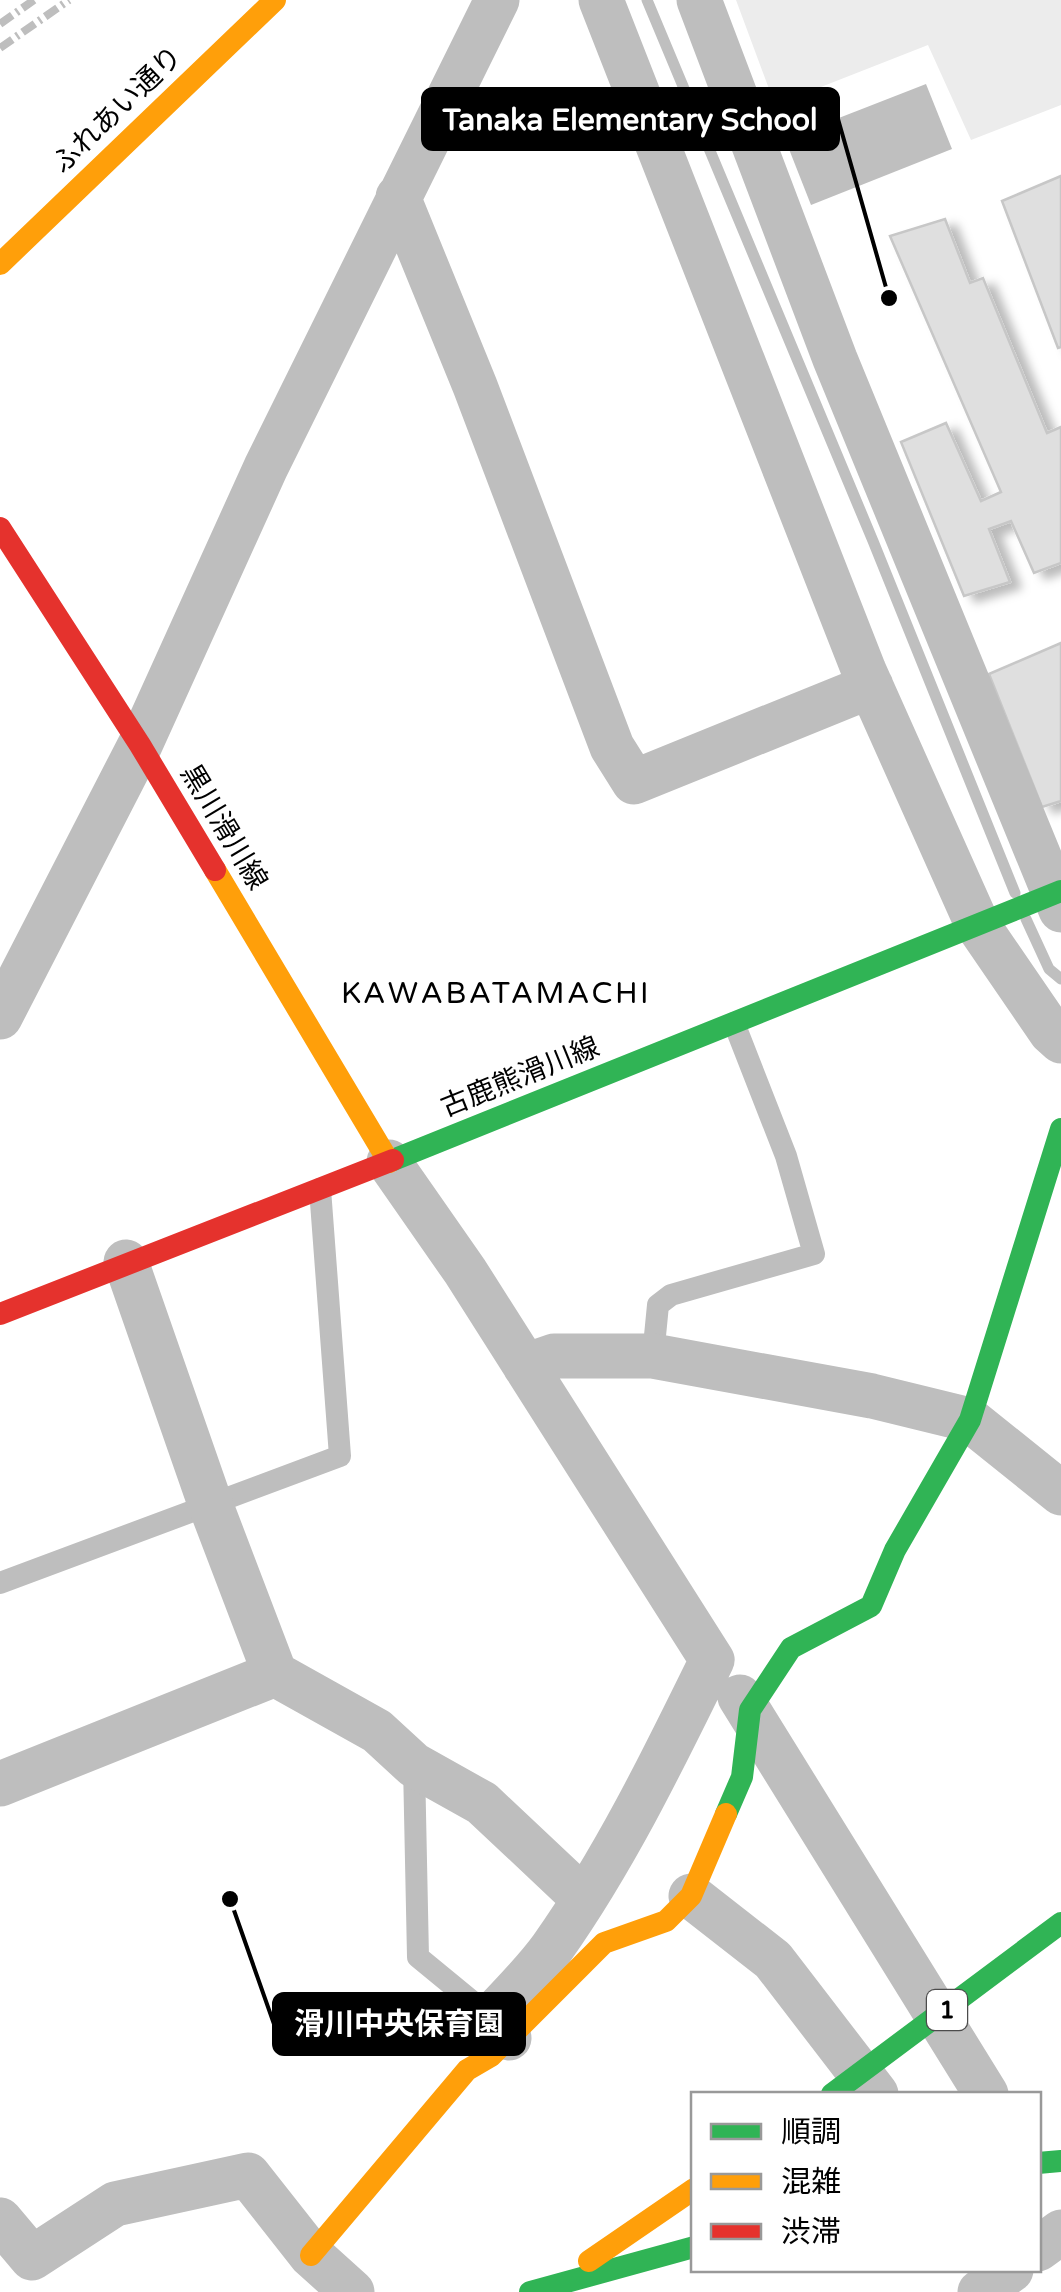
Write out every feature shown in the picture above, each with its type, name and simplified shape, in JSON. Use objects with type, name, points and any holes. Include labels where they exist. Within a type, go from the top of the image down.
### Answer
[{"type":"main road","name":"ふれあい通り","points":[[0,264],[275,0]]},
{"type":"main road","name":"黒川滑川線","points":[[0,528],[140,745],[389,1162]]},
{"type":"main road","name":"古鹿熊滑川線","points":[[0,1314],[389,1162],[976,924],[1058,898]]},
{"type":"main road","points":[[311,2255],[467,2070],[491,2056],[500,2027],[604,1943],[666,1921],[691,1896],[742,1777],[750,1710],[791,1648],[871,1606],[896,1550],[970,1420],[1061,1129]]},
{"type":"main road","name":"1","points":[[856,2088],[936,2018],[1061,1923]]},
{"type":"main road","points":[[558,2282],[691,2191]]},
{"type":"main road","points":[[530,2292],[691,2248]]},
{"type":"street","points":[[0,1017],[140,745],[266,468],[497,0]]},
{"type":"street","points":[[601,0],[871,686],[976,924],[1061,1041]]},
{"type":"street","points":[[699,0],[835,360],[1058,898]]},
{"type":"street","points":[[398,197],[482,404],[612,747],[634,782],[871,686]]},
{"type":"street","points":[[389,1162],[525,1366],[712,1660],[750,1710],[985,2092]]},
{"type":"street","points":[[126,1262],[210,1506],[275,1674],[377,1731],[414,1765],[482,1803],[584,1899]]},
{"type":"street","points":[[525,1366],[554,1356],[652,1356],[872,1396],[970,1420],[1061,1493]]},
{"type":"street","points":[[500,2027],[584,1899],[669,1749],[712,1660]]},
{"type":"street","points":[[0,1784],[275,1674]]},
{"type":"street","points":[[691,1896],[772,1960],[856,2088]]},
{"type":"street","points":[[0,2220],[32,2258],[115,2204],[248,2176],[311,2255],[352,2292]]},
{"type":"lane","points":[[652,1356],[658,1305],[670,1295],[814,1254],[786,1156],[734,1023]]},
{"type":"lane","points":[[0,1583],[340,1456],[320,1188]]},
{"type":"lane","points":[[414,1765],[418,1956],[500,2027]]},
{"type":"shaded area","points":[[736,0],[1061,0],[1061,105],[971,140],[928,45],[775,105]]},
{"type":"shaded area","points":[[926,84],[952,149],[811,205],[785,139]]},
{"type":"building","points":[[1061,176],[1061,347],[1058,348],[1002,201]]},
{"type":"building","points":[[945,219],[970,283],[983,278],[1047,433],[1061,427],[1061,563],[1034,573],[1011,521],[989,529],[1010,582],[964,596],[901,442],[946,423],[981,501],[1001,492],[890,236]]},
{"type":"building","points":[[1061,643],[1061,801],[1042,807],[989,674]]},
{"type":"waterway","points":[[647,0],[1015,893]]},
{"type":"waterway","points":[[1026,919],[1049,969],[1061,979]]},
{"type":"railway","points":[[0,24],[34,0]]},
{"type":"railway","points":[[0,48],[69,0]]},
{"type":"traffic: fast","points":[[393,1160],[1061,891]]},
{"type":"traffic: fast","points":[[726,1814],[742,1777],[750,1710],[791,1648],[871,1606],[895,1550],[970,1420],[1061,1129]]},
{"type":"traffic: fast","points":[[835,2092],[1061,1923]]},
{"type":"traffic: fast","points":[[1041,2163],[1061,2161]]},
{"type":"traffic: fast","points":[[530,2292],[691,2248]]},
{"type":"traffic: slow","points":[[0,264],[275,0]]},
{"type":"traffic: slow","points":[[215,870],[389,1162]]},
{"type":"traffic: slow","points":[[311,2255],[467,2070],[491,2056],[604,1943],[666,1921],[691,1896],[726,1814]]},
{"type":"traffic: slow","points":[[589,2261],[691,2191]]},
{"type":"traffic: jam","points":[[0,528],[140,745],[215,870]]},
{"type":"traffic: jam","points":[[0,1314],[393,1160]]},
{"type":"place","name":"Tanaka Elementary School","points":[[889,298]]},
{"type":"place","name":"滑川中央保育園","points":[[230,1899]]},
{"type":"district","name":"KAWABATAMACHI","points":[[496,993]]}]
